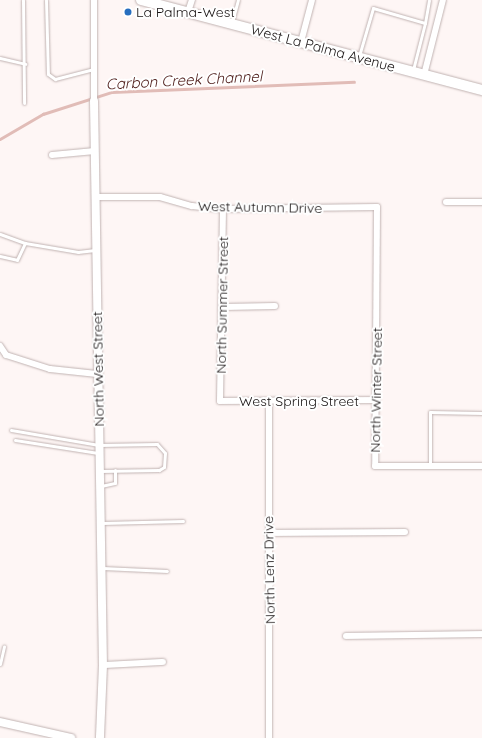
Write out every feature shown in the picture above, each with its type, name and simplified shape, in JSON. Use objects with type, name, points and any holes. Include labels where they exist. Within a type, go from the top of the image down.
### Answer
[{"type":"main road","name":"West La Palma Avenue","points":[[141,0],[482,90]]},
{"type":"street","name":"North West Street","points":[[94,0],[97,374],[103,664],[100,738]]},
{"type":"street","points":[[188,12],[192,0]]},
{"type":"street","points":[[301,42],[312,0]]},
{"type":"street","points":[[424,75],[443,0]]},
{"type":"street","points":[[52,155],[95,151]]},
{"type":"street","name":"West Autumn Drive","points":[[96,197],[160,197],[192,206],[223,209],[377,207]]},
{"type":"street","points":[[446,202],[482,202]]},
{"type":"street","name":"North Winter Street","points":[[377,207],[377,400],[375,466],[482,466]]},
{"type":"street","name":"North Summer Street","points":[[220,401],[224,307],[223,209]]},
{"type":"street","points":[[224,307],[275,306]]},
{"type":"street","points":[[0,346],[6,355],[50,369],[97,374]]},
{"type":"street","name":"West Spring Street","points":[[220,401],[269,403],[377,400]]},
{"type":"street","name":"North Lenz Drive","points":[[269,403],[269,738]]},
{"type":"street","points":[[268,533],[405,532]]},
{"type":"street","points":[[346,636],[482,634]]},
{"type":"street","points":[[103,664],[163,662]]},
{"type":"street","points":[[0,722],[71,738]]},
{"type":"lane","points":[[23,0],[25,64],[24,103]]},
{"type":"lane","points":[[46,0],[48,74],[54,79],[94,69]]},
{"type":"lane","points":[[231,24],[238,0]]},
{"type":"lane","points":[[412,72],[429,0]]},
{"type":"lane","points":[[359,58],[373,8],[424,23]]},
{"type":"lane","points":[[0,58],[25,64]]},
{"type":"lane","points":[[0,234],[25,243],[78,252],[96,250]]},
{"type":"lane","points":[[0,256],[17,260],[25,243]]},
{"type":"lane","points":[[430,466],[430,412],[482,413]]},
{"type":"lane","points":[[11,430],[99,449]]},
{"type":"lane","points":[[15,440],[99,449],[156,444],[165,453],[164,467],[159,470],[99,471]]},
{"type":"lane","points":[[100,486],[115,483],[115,470]]},
{"type":"lane","points":[[100,523],[183,521]]},
{"type":"lane","points":[[101,568],[167,571]]},
{"type":"lane","points":[[0,664],[4,646]]},
{"type":"waterway","name":"Carbon Creek Channel","points":[[0,139],[43,114],[112,92],[354,82]]},
{"type":"place","name":"La Palma-West","points":[[128,12]]}]
